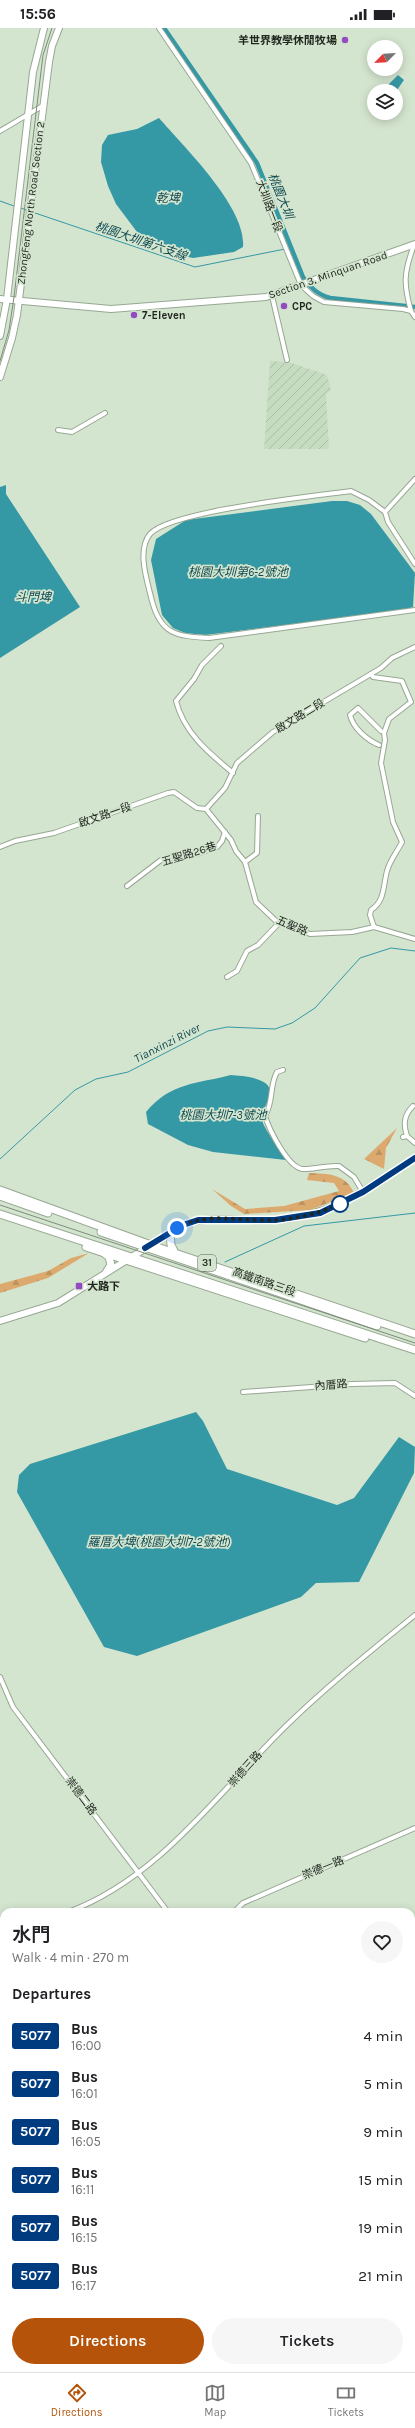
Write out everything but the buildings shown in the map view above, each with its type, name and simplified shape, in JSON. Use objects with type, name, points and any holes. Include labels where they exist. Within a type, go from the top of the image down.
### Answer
[{"type":"main road","name":"高鐵南路三段","points":[[0,1190],[148,1246],[159,1252],[415,1338]]},
{"type":"main road","name":"高鐵南路三段","points":[[0,1196],[124,1241],[174,1251],[415,1334]]},
{"type":"main road","name":"高鐵南路三段","points":[[0,1214],[122,1253],[129,1258],[415,1355]]},
{"type":"main road","name":"高鐵南路三段","points":[[0,1219],[104,1252],[159,1265],[415,1350]]},
{"type":"main road","points":[[170,1233],[170,1246],[174,1251]]},
{"type":"main road","points":[[122,1253],[125,1248],[124,1241]]},
{"type":"main road","points":[[104,1252],[109,1257],[111,1265],[107,1271]]},
{"type":"main road","points":[[159,1252],[154,1258],[159,1265]]},
{"type":"main road","points":[[275,1303],[296,1315]]},
{"type":"street","name":"ZhongFeng North Road Section 2","points":[[0,336],[3,299],[34,64],[44,28]]},
{"type":"street","name":"ZhongFeng North Road Section 2","points":[[0,377],[12,338],[52,46],[59,28]]},
{"type":"street","name":"大圳路一段","points":[[159,28],[251,163],[301,285],[313,296],[324,302],[411,310]]},
{"type":"street","points":[[0,131],[45,104]]},
{"type":"street","points":[[414,245],[405,271],[405,289],[411,310],[415,317]]},
{"type":"street","name":"Section 3, Minquan Road","points":[[3,299],[18,302],[111,309],[272,296],[414,245]]},
{"type":"street","points":[[272,296],[287,360]]},
{"type":"street","points":[[58,430],[72,432],[105,414]]},
{"type":"street","points":[[385,512],[415,479]]},
{"type":"street","points":[[415,564],[388,522],[385,512],[369,500],[350,491],[213,513],[167,524],[150,534],[144,548],[146,576],[156,613],[164,628],[182,636],[209,638],[415,610]]},
{"type":"street","points":[[221,646],[202,665],[194,679],[176,701],[181,716],[199,744],[233,774]]},
{"type":"street","name":"啟文路二段","points":[[206,809],[225,788],[237,763],[273,732],[371,674],[392,658],[415,647]]},
{"type":"street","points":[[371,674],[372,677],[402,681],[411,702],[389,719],[384,732],[385,740],[381,763],[384,790],[392,822],[402,842],[390,863],[387,872],[386,884],[380,903],[371,910],[370,915],[374,927]]},
{"type":"street","points":[[379,745],[372,742],[354,725],[350,715],[358,708],[381,731]]},
{"type":"street","name":"啟文路一段","points":[[0,847],[15,841],[54,833],[168,793],[174,792],[197,808],[206,809]]},
{"type":"street","name":"五聖路","points":[[206,809],[225,832],[245,862],[256,902],[279,923],[310,934],[352,932],[374,927],[415,939]]},
{"type":"street","points":[[245,862],[257,853],[258,816]]},
{"type":"street","name":"五聖路26巷","points":[[127,886],[161,860],[197,854],[217,847],[222,841],[225,832]]},
{"type":"street","points":[[227,977],[237,971],[247,951],[258,945],[279,923]]},
{"type":"street","points":[[282,1070],[277,1072],[272,1080],[273,1094],[269,1109],[265,1116],[284,1154],[294,1165],[302,1169],[339,1166],[354,1177],[363,1192]]},
{"type":"street","points":[[413,1106],[407,1113],[404,1124],[405,1136],[415,1143]]},
{"type":"street","points":[[0,1321],[58,1303],[107,1271],[183,1225],[205,1219],[275,1220],[320,1213],[363,1192],[415,1158]]},
{"type":"street","name":"內厝路","points":[[243,1392],[395,1383],[415,1396]]},
{"type":"street","name":"崇德三路","points":[[79,1908],[87,1905],[139,1872],[206,1812],[261,1751],[316,1697],[415,1615]]},
{"type":"street","name":"崇德二路","points":[[0,1677],[13,1707],[165,1908]]},
{"type":"street","name":"崇德一路","points":[[238,1908],[243,1903],[415,1828]]},
{"type":"shaded area","points":[[270,361],[289,362],[327,375],[331,390],[326,394],[329,449],[264,449]]},
{"type":"green space","points":[[397,1128],[386,1148],[384,1169],[364,1159]]},
{"type":"green space","points":[[309,1173],[329,1174],[341,1178],[350,1186],[354,1193],[310,1210],[244,1214],[231,1206],[212,1189],[245,1209],[284,1206],[339,1191],[334,1183],[307,1180]]},
{"type":"green space","points":[[89,1253],[48,1278],[0,1293],[0,1284],[48,1271],[71,1258]]},
{"type":"water","points":[[397,76],[404,80],[401,84],[389,84]]},
{"type":"water","name":"乾埤","points":[[159,118],[198,161],[225,197],[235,214],[242,231],[243,247],[234,252],[193,258],[179,255],[140,236],[116,204],[108,186],[101,162],[102,145],[108,135],[137,129]]},
{"type":"water","name":"斗門埤","points":[[6,485],[6,494],[80,607],[0,658],[0,487]]},
{"type":"water","name":"桃園大圳第6-2號池","points":[[332,501],[347,501],[360,505],[371,514],[415,573],[413,607],[405,610],[205,635],[185,633],[173,628],[162,615],[151,560],[156,539],[186,520]]},
{"type":"water","name":"桃園大圳7-3號池","points":[[231,1075],[251,1077],[264,1082],[269,1087],[269,1099],[263,1112],[262,1120],[269,1134],[286,1160],[213,1152],[188,1145],[148,1124],[146,1112],[155,1102],[175,1089]]},
{"type":"water","name":"羅厝大埤(桃園大圳7-2號池)","points":[[196,1412],[203,1421],[227,1469],[337,1505],[354,1498],[399,1437],[415,1447],[414,1473],[359,1582],[316,1583],[301,1597],[137,1656],[104,1647],[17,1492],[19,1475],[30,1464]]},
{"type":"waterway","name":"桃園大圳","points":[[164,28],[257,163],[303,277],[309,284],[315,290],[330,298],[415,307]]},
{"type":"waterway","name":"桃園大圳第六支線","points":[[0,201],[14,206]]},
{"type":"waterway","name":"桃園大圳第六支線","points":[[21,208],[26,210]]},
{"type":"waterway","name":"桃園大圳第六支線","points":[[35,213],[195,267],[285,249]]},
{"type":"waterway","name":"Tianxinzi River","points":[[0,1159],[75,1090],[96,1079],[128,1072],[208,1031],[227,1027],[275,1029],[292,1023],[315,1008],[360,958],[391,948],[415,951]]},
{"type":"waterway","points":[[225,1262],[304,1226],[415,1213]]},
{"type":"railway","points":[[0,361],[9,330],[14,297],[43,55],[52,28]]},
{"type":"railway","points":[[0,1205],[415,1343]]},
{"type":"bus line","name":"5077","points":[[145,1248],[177,1228],[198,1220],[275,1220],[320,1213],[363,1192],[415,1158]]},
{"type":"place","name":"羊世界教學休閒牧場","points":[[345,40]]},
{"type":"place","name":"CPC","points":[[284,306]]},
{"type":"place","name":"7-Eleven","points":[[134,315]]},
{"type":"place","name":"大路下","points":[[79,1286]]},
{"type":"route","points":[[177,1228],[205,1219],[275,1220],[320,1213],[340,1204]]}]
